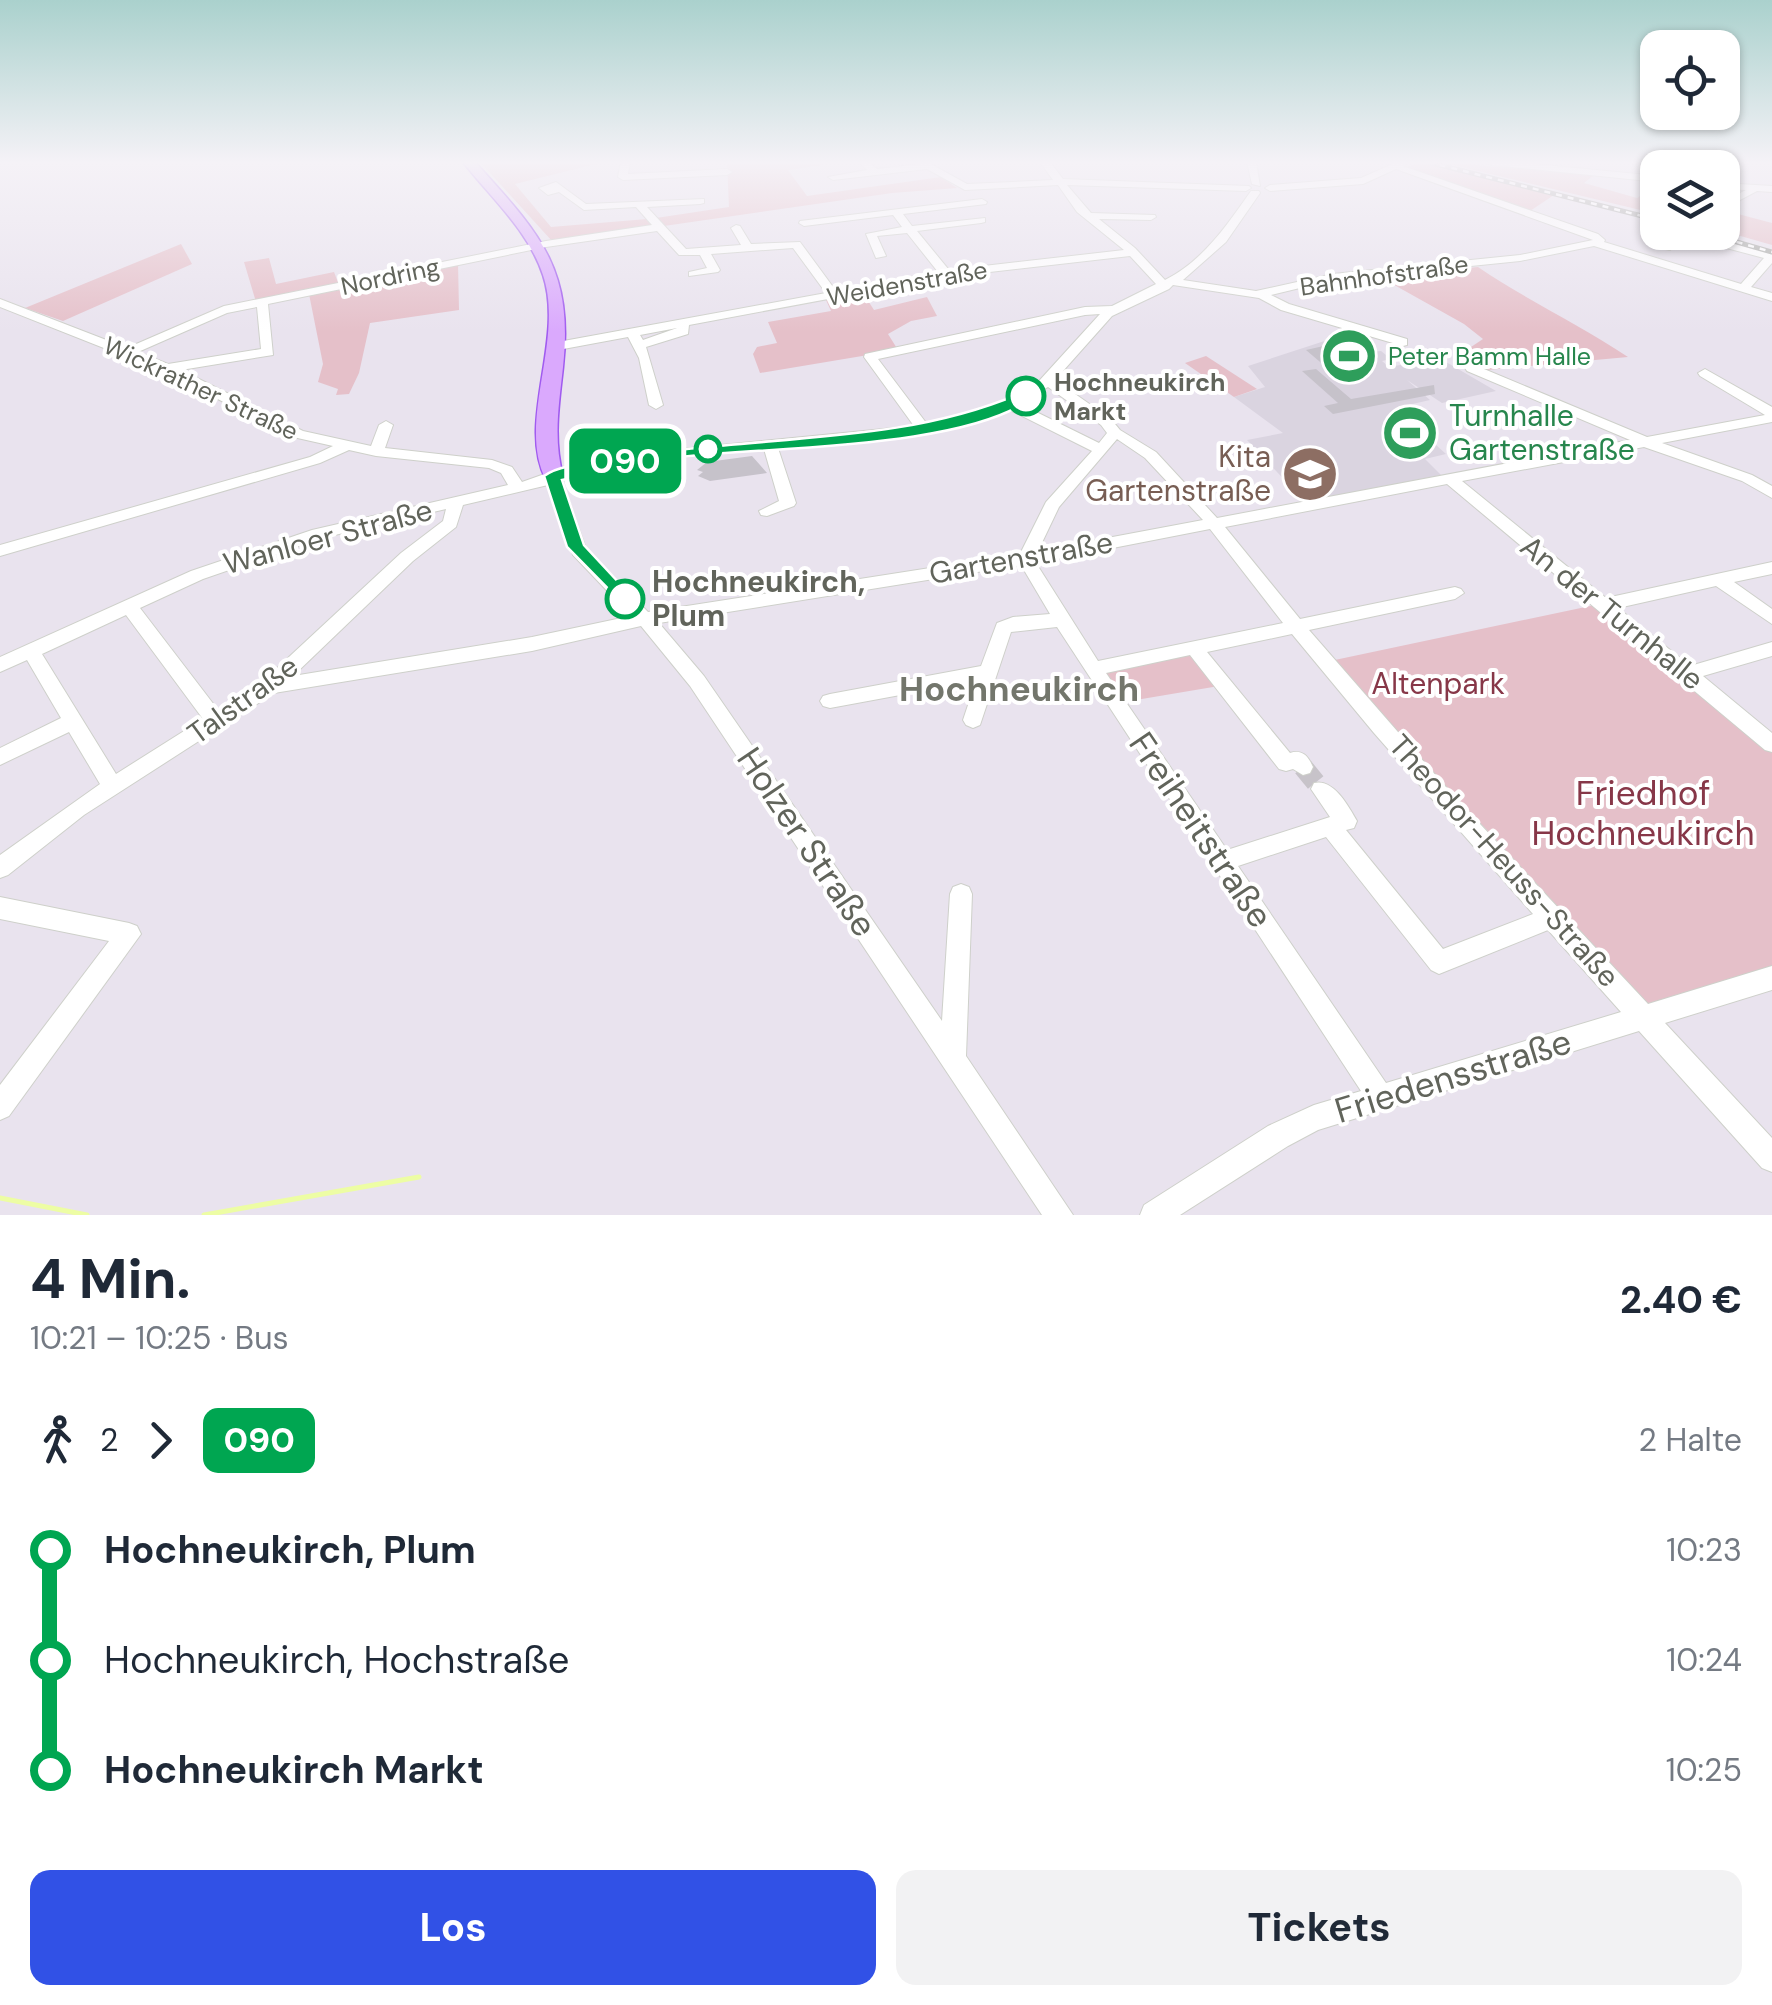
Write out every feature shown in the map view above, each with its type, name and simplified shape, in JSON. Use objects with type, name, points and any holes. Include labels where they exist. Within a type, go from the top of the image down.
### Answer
[{"type":"main road","points":[[518,219],[541,245],[558,292],[558,346],[549,404],[548,454],[553,476]]},
{"type":"street","points":[[652,219],[678,251],[705,253],[798,245],[832,293]]},
{"type":"street","points":[[804,224],[845,219]]},
{"type":"street","points":[[901,219],[946,274]]},
{"type":"street","points":[[1091,219],[1170,284]]},
{"type":"street","points":[[924,429],[870,357],[1085,312],[1112,310],[1170,284],[1218,244],[1234,219]]},
{"type":"street","points":[[1547,219],[1600,240],[1594,243]]},
{"type":"street","points":[[880,256],[870,234],[981,220]]},
{"type":"street","name":"Nordring","points":[[128,352],[218,312],[541,245],[660,227]]},
{"type":"street","points":[[736,228],[748,248]]},
{"type":"street","points":[[1594,243],[1772,297]]},
{"type":"street","name":"Bahnhofstraße","points":[[1170,284],[1260,294],[1339,276],[1520,258],[1594,243]]},
{"type":"street","points":[[1740,249],[1771,258],[1744,288]]},
{"type":"street","name":"Weidenstraße","points":[[558,346],[676,337],[685,330],[683,324],[832,293],[946,274],[1133,252]]},
{"type":"street","points":[[693,274],[714,270],[705,253]]},
{"type":"street","points":[[1260,294],[1285,307],[1363,329],[1371,323],[1390,331],[1385,336],[1403,342]]},
{"type":"street","points":[[167,368],[268,352],[262,302]]},
{"type":"street","name":"Wickrather Straße","points":[[0,303],[167,368],[275,426],[376,452],[492,464],[507,470],[517,486]]},
{"type":"street","name":"Wanloer Straße","points":[[0,665],[282,544],[553,476],[668,454],[924,429],[1009,404],[1048,380],[1090,329],[1112,310]]},
{"type":"street","points":[[636,339],[656,405]]},
{"type":"street","points":[[1472,368],[1648,443],[1744,476],[1772,493]]},
{"type":"street","name":"Gartenstraße","points":[[1705,372],[1772,416]]},
{"type":"street","name":"Theodor-Heuss-Straße","points":[[1048,380],[1145,452],[1214,524],[1295,626],[1772,1158]]},
{"type":"street","points":[[1009,404],[1100,449]]},
{"type":"street","name":"Gartenstraße","points":[[269,688],[1026,559],[1452,481],[1772,416]]},
{"type":"street","points":[[376,452],[386,425]]},
{"type":"street","points":[[1026,559],[1052,505],[1115,433]]},
{"type":"street","points":[[766,511],[788,503],[768,444]]},
{"type":"street","points":[[0,551],[322,458],[346,446]]},
{"type":"street","name":"Holzer Straße","points":[[553,476],[578,551],[646,621],[735,735],[1059,1215]]},
{"type":"street","name":"An der Turnhalle","points":[[1452,481],[1772,744]]},
{"type":"street","name":"Talstraße","points":[[0,868],[112,786],[269,688],[406,556],[448,524],[456,516],[456,503]]},
{"type":"street","name":"Freiheitstraße","points":[[1026,559],[1093,669],[1381,1098]]},
{"type":"street","points":[[1601,605],[1772,568]]},
{"type":"street","points":[[1718,579],[1772,618]]},
{"type":"street","points":[[1093,669],[1456,594]]},
{"type":"street","points":[[130,606],[217,722]]},
{"type":"street","points":[[973,720],[1006,625],[1061,620]]},
{"type":"street","points":[[1194,648],[1286,763],[1297,759],[1304,767]]},
{"type":"street","points":[[1687,674],[1772,649]]},
{"type":"street","points":[[31,652],[112,786]]},
{"type":"street","points":[[830,702],[988,672]]},
{"type":"street","points":[[0,757],[72,722]]},
{"type":"street","points":[[1222,861],[1346,821],[1321,789]]},
{"type":"street","points":[[1330,826],[1439,962],[1554,917]]},
{"type":"street","points":[[954,1057],[961,894]]},
{"type":"street","points":[[0,908],[129,934],[0,1107]]},
{"type":"street","name":"Friedensstraße","points":[[1154,1215],[1289,1130],[1772,978]]},
{"type":"shaded area","points":[[1346,334],[1371,352],[1381,351],[1391,359],[1382,361],[1389,367],[1439,358],[1496,391],[1442,403],[1407,380],[1430,400],[1395,408],[1446,454],[1425,459],[1441,475],[1305,502],[1247,440],[1283,433],[1234,397],[1265,387],[1248,366]]},
{"type":"green space","points":[[532,219],[544,219],[551,227],[647,219],[652,226],[552,241]]},
{"type":"green space","points":[[657,219],[714,219],[664,226]]},
{"type":"green space","points":[[1740,219],[1772,223],[1772,245],[1740,236]]},
{"type":"green space","points":[[181,244],[192,264],[63,321],[25,308]]},
{"type":"green space","points":[[269,258],[276,284],[334,272],[339,285],[256,302],[244,262]]},
{"type":"green space","points":[[458,263],[459,310],[370,323],[359,373],[349,394],[336,395],[338,389],[318,382],[323,364],[309,294]]},
{"type":"green space","points":[[1478,267],[1628,357],[1487,370],[1456,357],[1483,339],[1464,324],[1380,277]]},
{"type":"green space","points":[[863,293],[874,310],[927,297],[937,316],[911,321],[888,334],[898,350],[760,373],[753,354],[757,347],[777,343],[768,322],[831,311],[826,300]]},
{"type":"green space","points":[[1206,356],[1257,389],[1234,397],[1185,363]]},
{"type":"green space","name":"Friedhof Hochneukirch","points":[[1595,605],[1772,752],[1772,968],[1650,1006],[1330,661]]},
{"type":"green space","points":[[1190,653],[1219,686],[1124,702],[1104,671]]},
{"type":"building","name":"Peter Bamm Halle","points":[[1354,339],[1378,359],[1326,367],[1306,350]]},
{"type":"building","points":[[1316,369],[1351,399],[1434,385],[1435,394],[1333,414],[1324,406],[1338,403],[1302,371]]},
{"type":"building","name":"Turnhalle Gartenstraße","points":[[1410,420],[1434,441],[1410,445],[1386,425]]},
{"type":"building","points":[[752,456],[767,473],[710,481],[698,476],[703,472],[697,470],[707,462]]},
{"type":"waterway","points":[[204,1215],[419,1177]]},
{"type":"waterway","points":[[0,1198],[87,1215]]},
{"type":"tunnel","points":[[1303,767],[1321,789]]},
{"type":"railway","points":[[1740,243],[1772,252]]},
{"type":"bus line","name":"090","points":[[625,599],[576,547],[553,476],[684,451],[930,428],[984,415],[1026,396]]},
{"type":"place","name":"Peter Bamm Halle","points":[[1349,356]]},
{"type":"place","name":"Hochneukirch Markt","points":[[1026,396]]},
{"type":"place","name":"Turnhalle Gartenstraße","points":[[1410,433]]},
{"type":"place","name":"Kita Gartenstraße","points":[[1310,474]]},
{"type":"place","name":"Hochneukirch, Plum","points":[[625,599]]},
{"type":"district","name":"Hochneukirch","points":[[1019,689]]},
{"type":"park label","name":"Altenpark","points":[[1438,684]]}]
